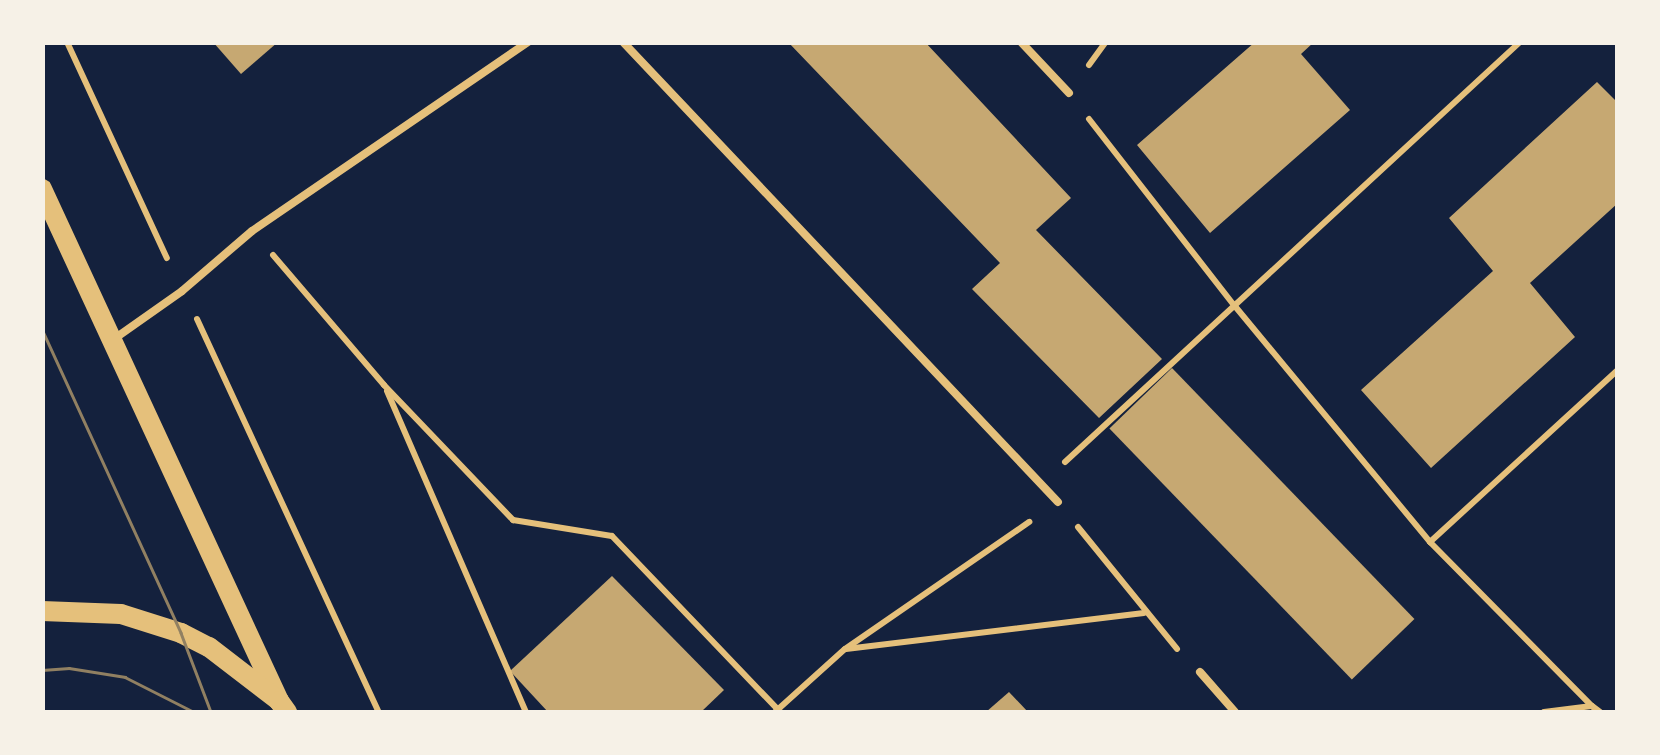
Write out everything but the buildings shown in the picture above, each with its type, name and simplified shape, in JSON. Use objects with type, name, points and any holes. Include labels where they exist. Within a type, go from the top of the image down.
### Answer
[{"type":"main road","points":[[42,189],[283,707]]},
{"type":"main road","points":[[42,611],[121,614],[182,633],[209,647],[283,707]]},
{"type":"lane","points":[[114,339],[182,292],[252,231],[528,42]]},
{"type":"lane","points":[[622,42],[1058,502]]},
{"type":"lane","points":[[1021,42],[1069,93]]},
{"type":"lane","points":[[1200,672],[1235,712]]},
{"type":"path","points":[[67,42],[378,712]]},
{"type":"path","points":[[1106,42],[1069,93],[1234,305],[1430,542],[1600,712]]},
{"type":"path","points":[[1042,483],[1520,42]]},
{"type":"path","points":[[252,231],[384,385],[513,520],[612,536],[777,711],[845,649],[1058,502],[1144,613],[1200,672]]},
{"type":"path","points":[[1430,542],[1618,370]]},
{"type":"path","points":[[384,385],[526,712]]},
{"type":"path","points":[[845,649],[1144,613]]},
{"type":"path","points":[[1544,712],[1592,706]]},
{"type":"tram line","points":[[42,329],[181,633],[211,712]]},
{"type":"tram line","points":[[42,670],[69,668],[125,677],[194,712]]}]
